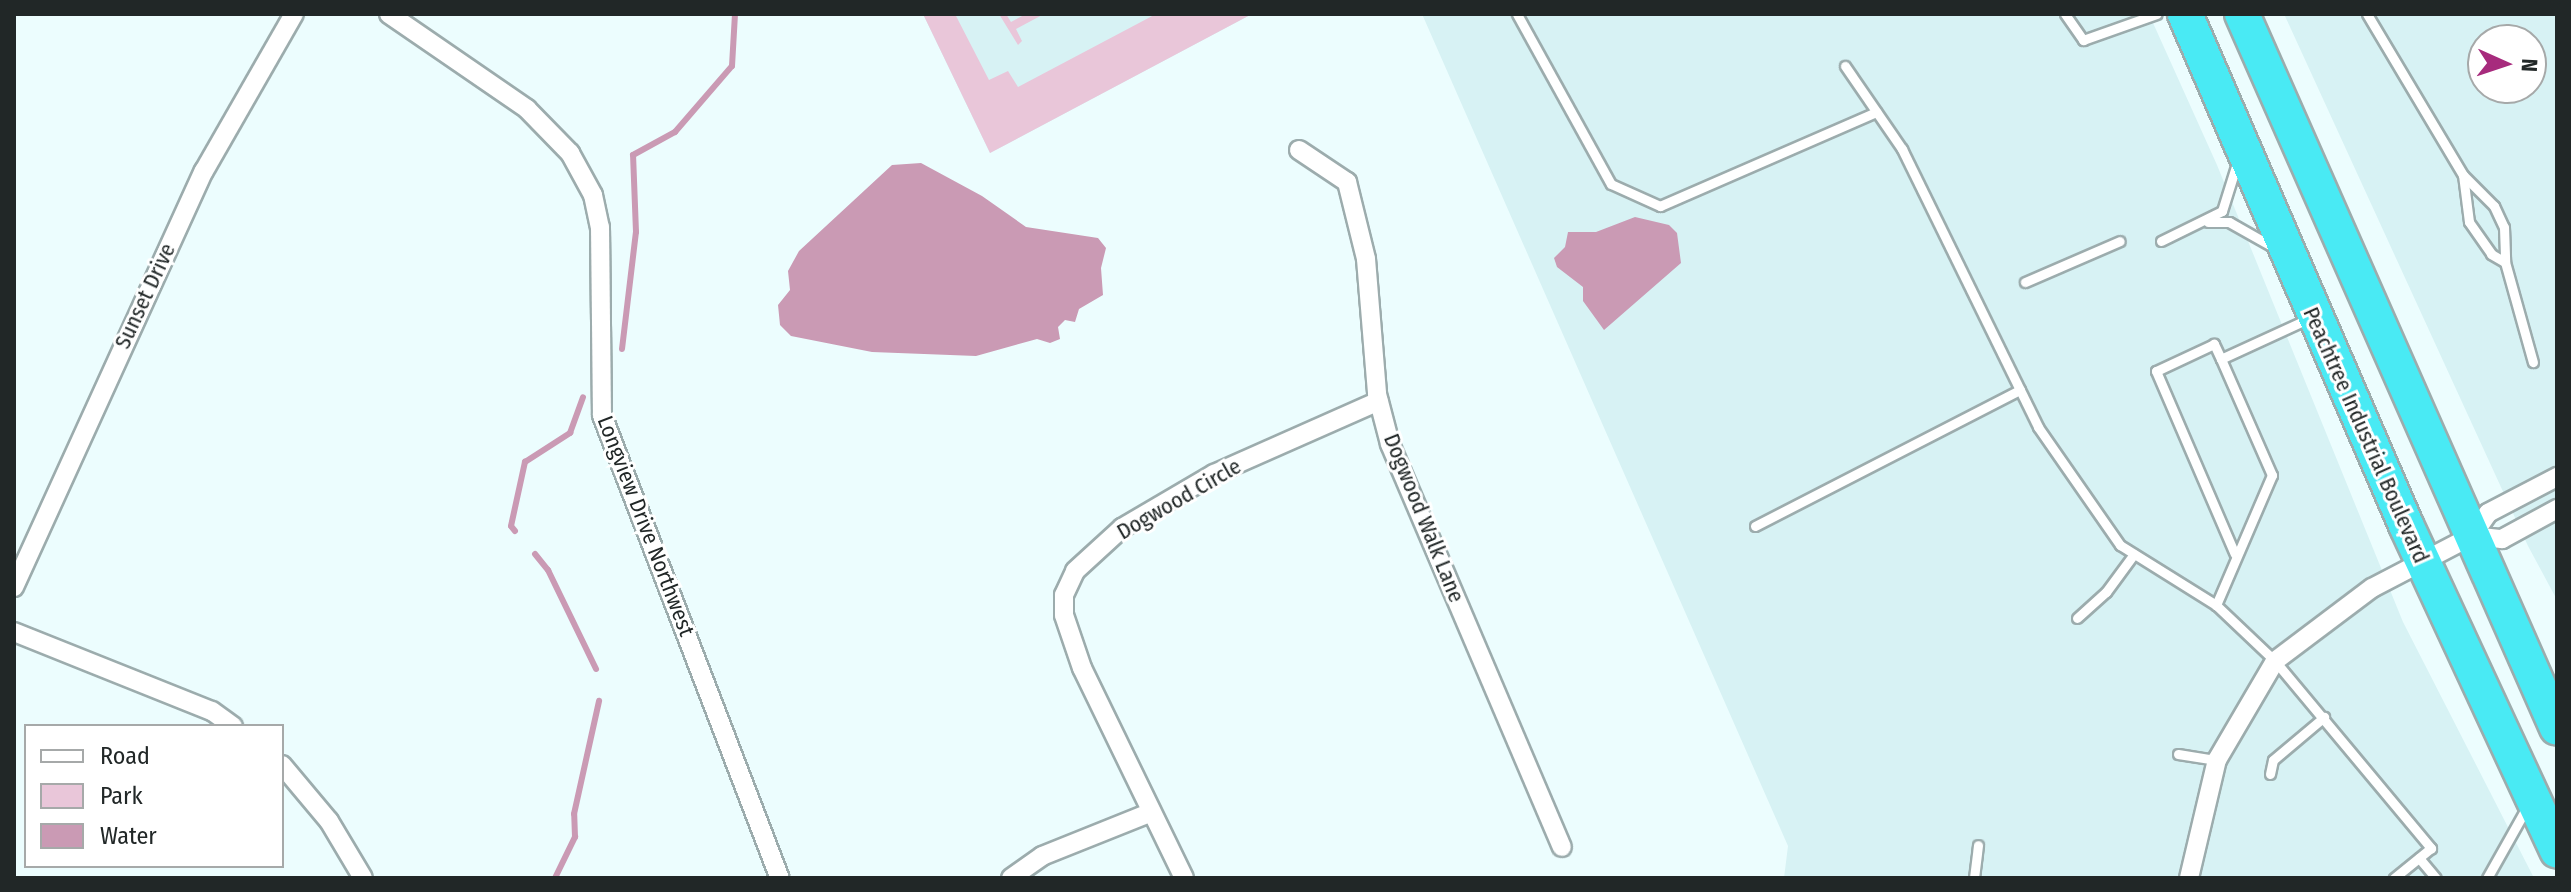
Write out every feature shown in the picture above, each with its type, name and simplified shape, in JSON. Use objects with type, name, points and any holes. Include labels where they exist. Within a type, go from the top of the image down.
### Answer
[{"type":"highway","name":"Peachtree Industrial Boulevard","points":[[2185,14],[2313,316],[2422,561],[2557,851]]},
{"type":"highway","points":[[2217,14],[2301,208],[2338,269],[2354,273]]},
{"type":"highway","points":[[2242,14],[2557,728]]},
{"type":"street","name":"Sunset Drive","points":[[14,587],[204,171],[294,14]]},
{"type":"street","name":"Longview Drive Northwest","points":[[389,14],[527,109],[570,153],[593,195],[600,227],[602,415],[780,878]]},
{"type":"street","name":"Dogwood Walk Lane","points":[[1299,150],[1347,182],[1366,259],[1379,401],[1390,444],[1562,847]]},
{"type":"street","name":"Dogwood Circle","points":[[1184,878],[1082,668],[1064,615],[1064,595],[1075,571],[1122,528],[1214,474],[1379,401]]},
{"type":"street","points":[[2189,878],[2217,760],[2275,661],[2372,588],[2472,536],[2488,513],[2557,477]]},
{"type":"street","points":[[2472,536],[2502,539],[2557,509]]},
{"type":"street","points":[[14,632],[212,711],[230,724]]},
{"type":"street","points":[[284,767],[329,821],[363,878]]},
{"type":"street","points":[[1011,878],[1042,856],[1152,812]]},
{"type":"lane","points":[[1517,14],[1611,184],[1660,206],[1876,112]]},
{"type":"lane","points":[[2065,14],[2083,40],[2157,14]]},
{"type":"lane","points":[[2367,14],[2463,175],[2494,206],[2508,244],[2505,262],[2533,362]]},
{"type":"lane","points":[[1845,66],[1902,149],[2038,427],[2120,545],[2216,605],[2275,661],[2431,848],[2394,878]]},
{"type":"lane","points":[[2161,241],[2208,222],[2222,211],[2241,149]]},
{"type":"lane","points":[[2463,175],[2462,202],[2469,222],[2491,254],[2505,262]]},
{"type":"lane","points":[[2208,222],[2229,222],[2287,256]]},
{"type":"lane","points":[[2025,282],[2120,241]]},
{"type":"lane","points":[[2221,359],[2313,316]]},
{"type":"lane","points":[[2216,605],[2235,554],[2272,475],[2214,344],[2156,371],[2235,554]]},
{"type":"lane","points":[[1755,526],[2020,390]]},
{"type":"lane","points":[[2077,618],[2106,592],[2134,554]]},
{"type":"lane","points":[[2270,774],[2273,760],[2324,717]]},
{"type":"lane","points":[[2178,754],[2217,760]]},
{"type":"lane","points":[[2487,878],[2532,797]]},
{"type":"lane","points":[[1974,878],[1978,845]]},
{"type":"lane","points":[[2419,858],[2436,878]]},
{"type":"shaded area","points":[[923,14],[1252,14],[990,153]]},
{"type":"shaded area","points":[[1422,14],[2149,14],[2217,165],[2403,622],[2534,878],[1784,878],[1788,846]]},
{"type":"shaded area","points":[[2284,14],[2557,14],[2557,600],[2528,546]]},
{"type":"green space","points":[[923,14],[955,14],[989,80],[1008,71],[1018,87],[1156,14],[1252,14],[990,153]]},
{"type":"green space","points":[[999,14],[1006,14],[1011,22],[1026,14],[1044,14],[1016,29],[1022,41],[1018,45]]},
{"type":"water","points":[[921,163],[982,196],[1026,227],[1098,238],[1106,248],[1101,268],[1103,295],[1079,309],[1075,322],[1065,320],[1058,327],[1060,339],[1050,343],[1037,339],[976,356],[872,352],[791,336],[780,325],[778,305],[790,290],[788,271],[799,251],[892,165]]},
{"type":"water","points":[[1635,217],[1669,225],[1677,233],[1681,263],[1604,330],[1583,301],[1583,287],[1557,267],[1554,258],[1565,247],[1568,232],[1596,232]]},
{"type":"waterway","points":[[622,349],[636,232],[633,155],[675,132],[732,66],[735,14]]},
{"type":"waterway","points":[[515,531],[511,526],[525,462],[570,433],[583,397]]},
{"type":"waterway","points":[[535,554],[548,570],[596,669]]},
{"type":"waterway","points":[[555,878],[575,837],[574,814],[599,701]]}]
